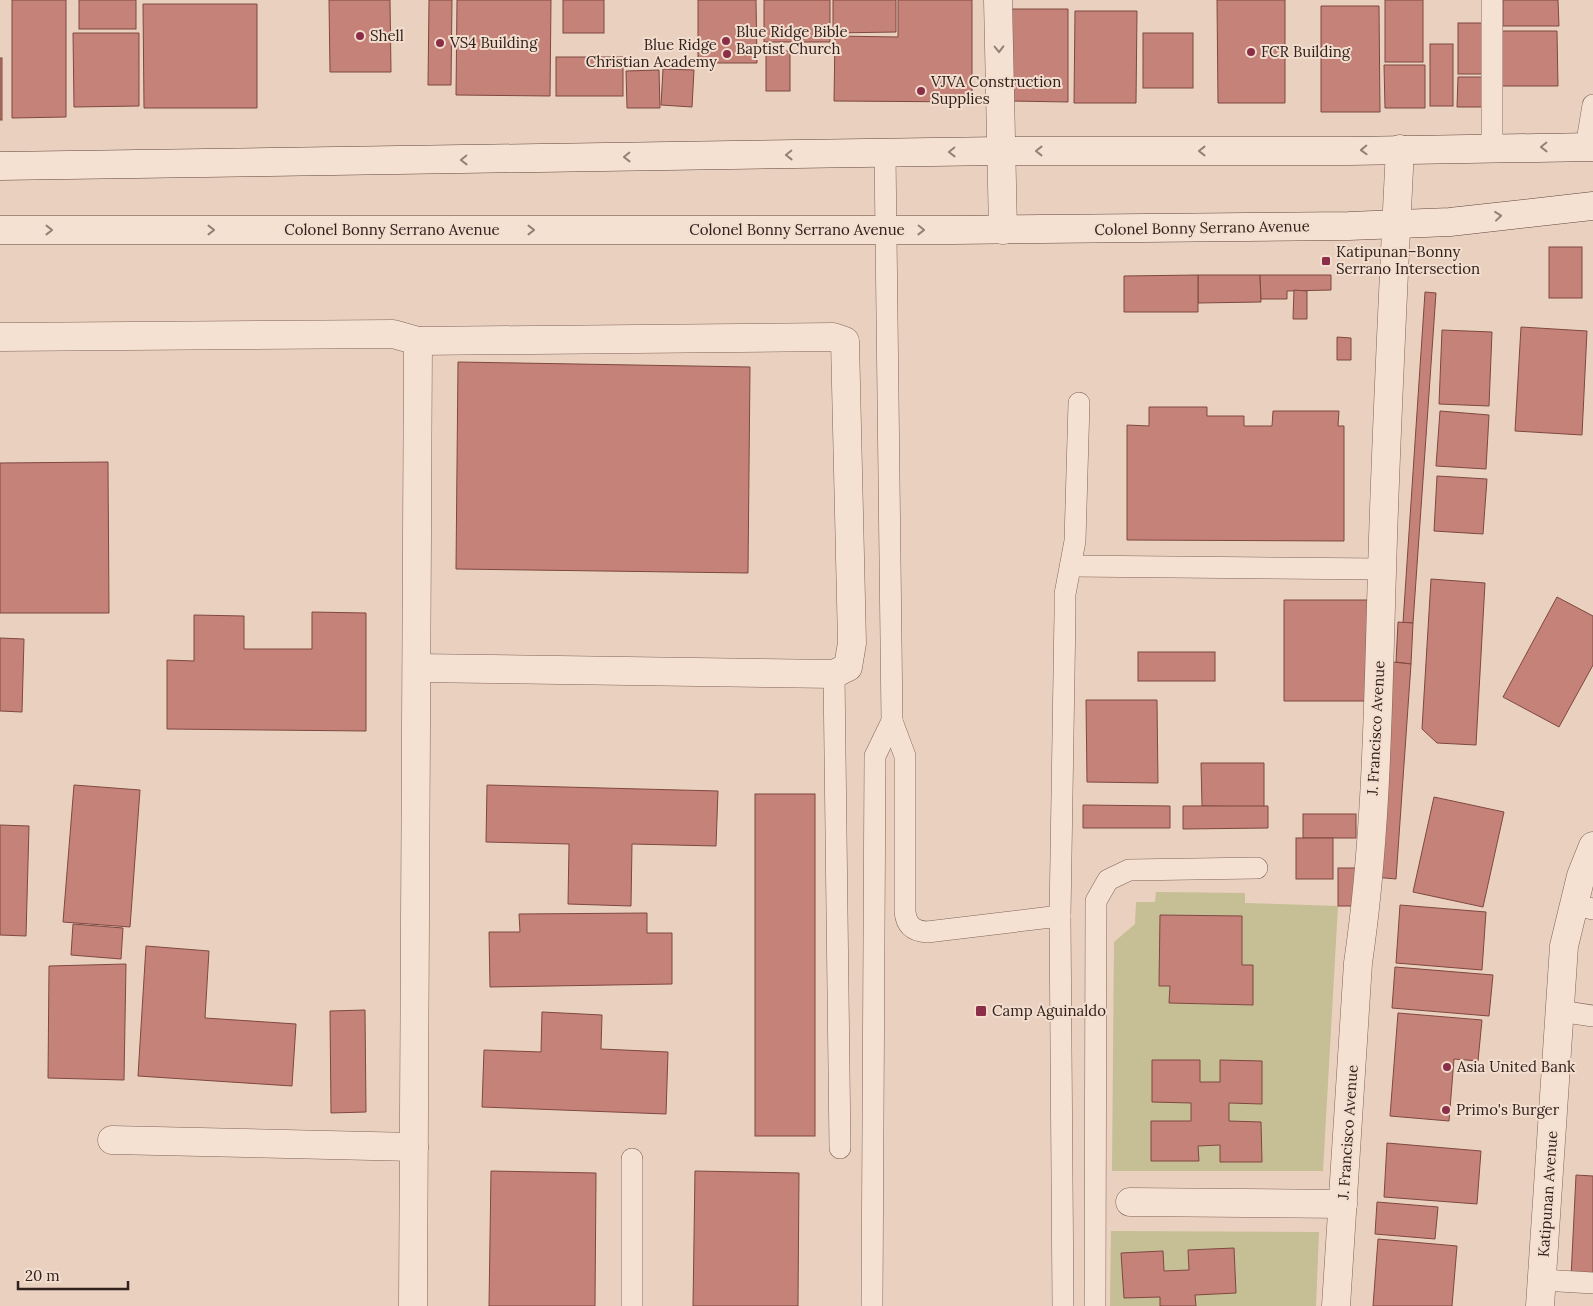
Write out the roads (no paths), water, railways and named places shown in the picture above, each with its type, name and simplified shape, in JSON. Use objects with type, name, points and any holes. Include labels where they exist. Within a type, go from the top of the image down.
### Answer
[{"type":"street","points":[[998,0],[1003,230]]},
{"type":"street","points":[[0,166],[1000,151],[1590,147]]},
{"type":"street","name":"J. Francisco Avenue","points":[[1336,1306],[1358,963],[1366,906],[1378,720],[1382,570],[1400,149]]},
{"type":"street","name":"Colonel Bonny Serrano Avenue","points":[[0,230],[1003,230],[1396,225],[1450,222],[1593,206]]},
{"type":"street","points":[[0,337],[393,334],[418,341],[833,337],[845,341],[852,644],[848,667],[834,674],[417,668]]},
{"type":"street","points":[[413,1306],[418,341]]},
{"type":"street","name":"Katipunan Avenue","points":[[1541,1293],[1564,946],[1583,907],[1581,876],[1593,846]]},
{"type":"street","points":[[112,1140],[414,1147]]},
{"type":"street","points":[[1130,1202],[1344,1204]]},
{"type":"lane","points":[[1492,0],[1492,148]]},
{"type":"lane","points":[[1590,147],[1593,105]]},
{"type":"lane","points":[[884,153],[892,721],[905,756],[906,920],[911,927],[919,932],[927,932],[1060,916]]},
{"type":"lane","points":[[1063,1306],[1060,916],[1066,594],[1075,541],[1079,403]]},
{"type":"lane","points":[[1071,566],[1382,570]]},
{"type":"lane","points":[[834,674],[840,1148]]},
{"type":"lane","points":[[872,1306],[875,756],[892,721]]},
{"type":"lane","points":[[1095,1306],[1096,901],[1108,880],[1128,870],[1256,868]]},
{"type":"lane","points":[[1560,1011],[1593,1016]]},
{"type":"lane","points":[[632,1159],[632,1306]]},
{"type":"lane","points":[[1541,1293],[1593,1283]]},
{"type":"place","name":"Shell","points":[[360,36]]},
{"type":"place","name":"Blue Ridge Bible Baptist Church","points":[[726,41]]},
{"type":"place","name":"VS4 Building","points":[[440,43]]},
{"type":"place","name":"FCR Building","points":[[1251,52]]},
{"type":"place","name":"Blue Ridge Christian Academy","points":[[727,54]]},
{"type":"place","name":"VJVA Construction Supplies","points":[[921,91]]},
{"type":"place","name":"Katipunan–Bonny Serrano Intersection","points":[[1326,261]]},
{"type":"place","name":"Camp Aguinaldo","points":[[981,1011]]},
{"type":"place","name":"Asia United Bank","points":[[1447,1067]]},
{"type":"place","name":"Primo's Burger","points":[[1446,1110]]}]
